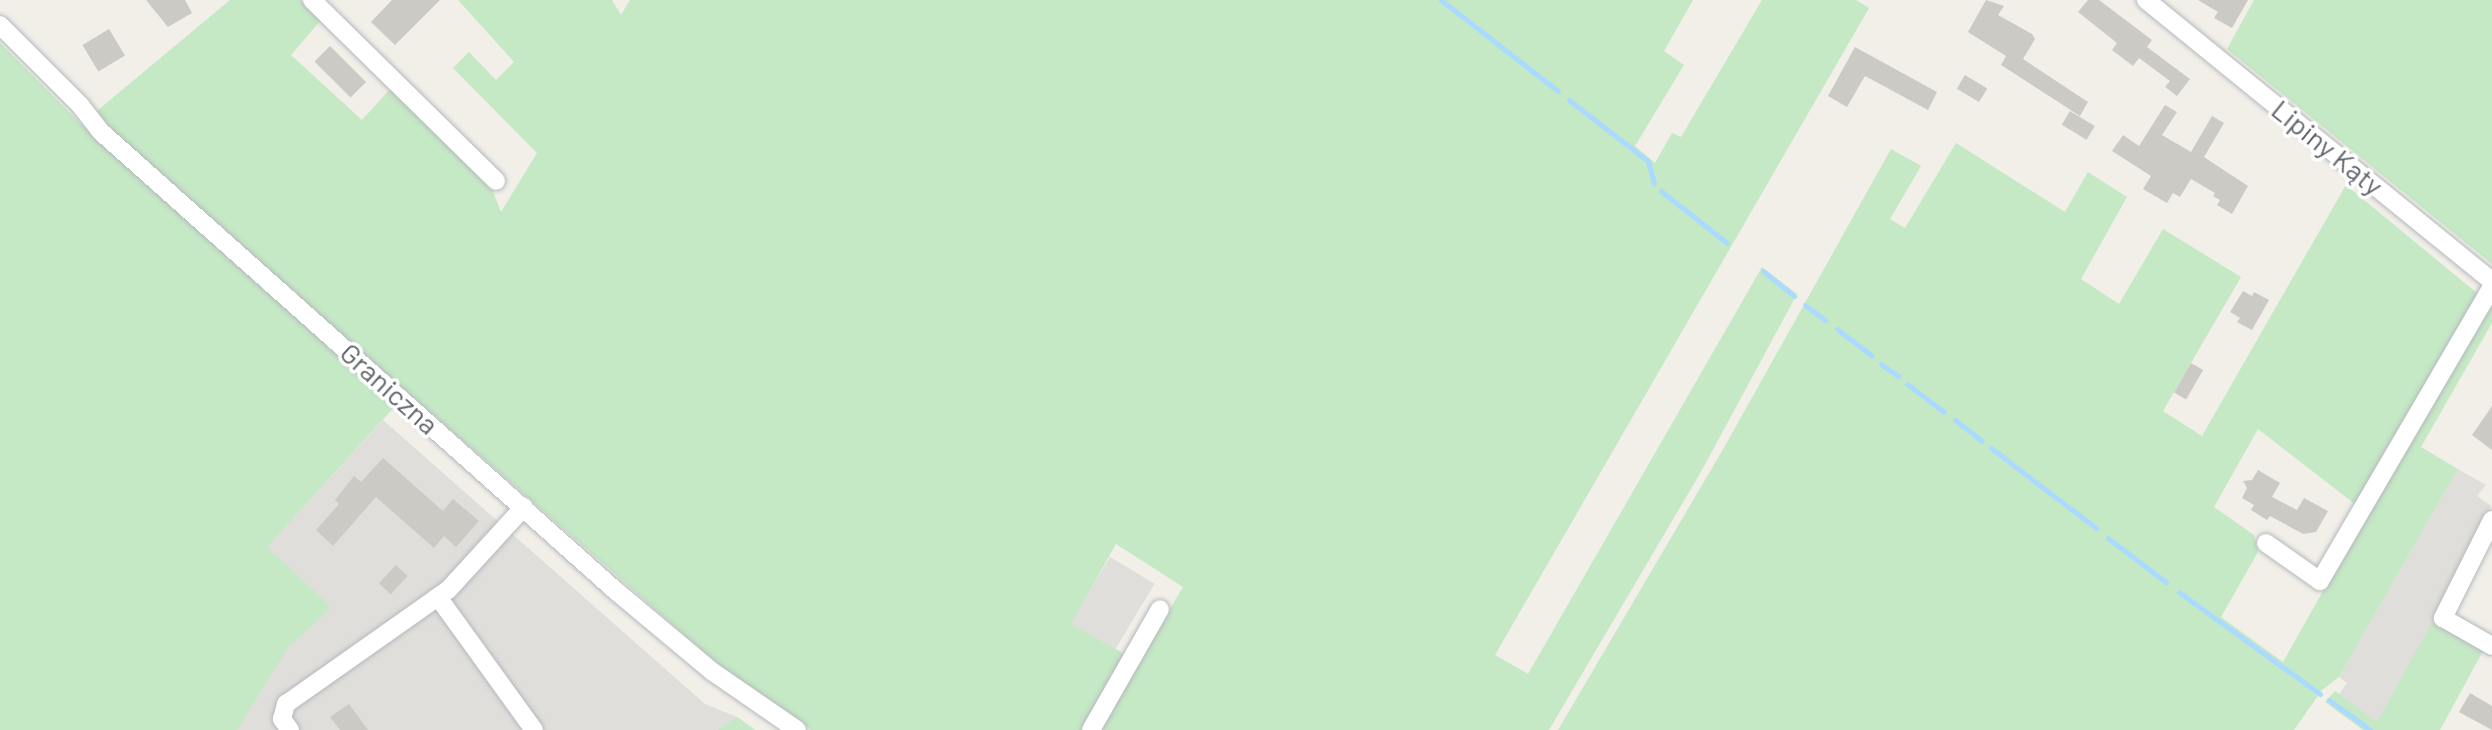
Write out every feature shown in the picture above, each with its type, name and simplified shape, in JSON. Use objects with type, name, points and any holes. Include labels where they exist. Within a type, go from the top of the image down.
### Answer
[{"type":"street","points":[[312,0],[496,181]]},
{"type":"street","name":"Lipiny Kąty","points":[[2146,0],[2168,7],[2492,281]]},
{"type":"street","name":"Graniczna","points":[[0,25],[80,105],[100,131],[524,507],[713,672],[797,730]]},
{"type":"street","points":[[2266,543],[2320,581],[2492,287]]},
{"type":"street","points":[[290,730],[282,719],[286,704],[438,597],[524,507]]},
{"type":"street","points":[[2492,520],[2443,618],[2492,646]]},
{"type":"street","points":[[438,597],[534,730]]},
{"type":"street","points":[[1091,730],[1160,609]]},
{"type":"shaded area","points":[[383,420],[705,704],[737,717],[755,730],[99,730]]},
{"type":"shaded area","points":[[2458,469],[2486,485],[2477,496],[2491,506],[2474,547],[2377,723],[2339,694],[2347,683],[2339,677]]},
{"type":"shaded area","points":[[1110,557],[1155,584],[1114,651],[1070,624]]},
{"type":"green space","points":[[230,0],[300,0],[321,20],[291,55],[362,120],[392,87],[488,179],[501,212],[537,153],[453,68],[469,52],[496,80],[514,62],[458,0],[612,0],[621,15],[630,0],[1693,0],[1664,51],[1684,65],[1635,146],[1655,163],[1672,133],[1681,137],[1762,0],[1856,0],[1869,8],[1495,655],[1528,674],[1762,267],[1797,294],[1702,470],[1549,730],[1099,730],[1183,587],[1116,544],[1071,624],[1128,656],[1082,730],[811,730],[721,667],[92,115]]},
{"type":"green space","points":[[2254,0],[2492,0],[2492,264],[2227,49]]},
{"type":"green space","points":[[0,43],[79,122],[397,404],[267,547],[328,604],[329,609],[287,649],[237,730],[0,730]]},
{"type":"green space","points":[[1956,143],[2065,212],[2088,172],[2127,197],[2081,279],[2119,304],[2163,229],[2241,277],[2163,411],[2202,436],[2346,185],[2478,294],[2356,505],[2258,429],[2214,507],[2254,535],[2258,552],[2221,617],[2283,662],[2363,520],[2492,306],[2492,323],[2421,447],[2458,469],[2339,677],[2322,690],[2294,730],[1558,730],[1725,446],[1891,149],[1921,166],[1890,219],[1905,228]]},
{"type":"green space","points":[[2432,622],[2483,651],[2440,730],[2363,730],[2325,702],[2335,691],[2377,722]]},
{"type":"green space","points":[[737,717],[755,730],[718,730]]},
{"type":"building","points":[[146,0],[185,0],[192,13],[168,27]]},
{"type":"building","points":[[392,0],[440,0],[395,45],[371,22]]},
{"type":"building","points":[[1986,0],[2004,6],[1998,15],[2032,34],[2035,39],[2023,59],[2088,102],[2080,116],[2001,65],[2006,56],[1968,32]]},
{"type":"building","points":[[2088,0],[2099,0],[2152,40],[2147,47],[2190,79],[2177,96],[2165,87],[2170,81],[2139,58],[2133,66],[2112,50],[2117,43],[2078,12]]},
{"type":"building","points":[[2198,0],[2248,0],[2232,28],[2214,18],[2218,12]]},
{"type":"building","points":[[109,29],[125,56],[98,72],[82,45]]},
{"type":"building","points":[[330,46],[366,82],[351,98],[314,62]]},
{"type":"building","points":[[1855,47],[1937,92],[1928,110],[1865,76],[1847,107],[1828,96]]},
{"type":"building","points":[[1965,75],[1987,88],[1979,102],[1957,89]]},
{"type":"building","points":[[2165,105],[2177,112],[2162,135],[2191,152],[2212,116],[2224,123],[2204,157],[2248,186],[2232,214],[2217,205],[2220,200],[2213,196],[2215,193],[2191,179],[2180,197],[2173,193],[2167,203],[2143,189],[2151,176],[2112,151],[2123,135],[2139,146]]},
{"type":"building","points":[[2070,111],[2095,126],[2087,140],[2062,125]]},
{"type":"building","points":[[2243,291],[2252,296],[2254,292],[2269,300],[2252,330],[2237,322],[2240,318],[2230,312]]},
{"type":"building","points":[[2191,363],[2203,370],[2186,399],[2174,392]]},
{"type":"building","points":[[2492,406],[2492,450],[2472,435]]},
{"type":"building","points":[[383,458],[443,511],[453,499],[479,521],[456,547],[444,536],[434,548],[376,497],[333,546],[316,530],[339,504],[335,500],[354,476],[361,482]]},
{"type":"building","points":[[2258,470],[2280,483],[2272,497],[2297,510],[2304,498],[2328,511],[2316,532],[2303,534],[2270,516],[2267,520],[2251,510],[2254,505],[2242,498],[2247,488],[2243,481],[2252,480]]},
{"type":"building","points":[[396,565],[408,576],[391,594],[379,583]]},
{"type":"building","points":[[2470,693],[2492,706],[2492,730],[2459,712]]},
{"type":"building","points":[[349,704],[368,730],[340,730],[330,717]]},
{"type":"waterway","points":[[1441,0],[1558,91]]},
{"type":"waterway","points":[[1569,100],[1648,161],[1654,183]]},
{"type":"waterway","points":[[1661,191],[1727,243]]},
{"type":"waterway","points":[[1763,271],[1794,296]]},
{"type":"waterway","points":[[1805,305],[1825,320]]},
{"type":"waterway","points":[[1837,329],[1872,356]]},
{"type":"waterway","points":[[1881,364],[1898,376]]},
{"type":"waterway","points":[[1907,384],[1944,412]]},
{"type":"waterway","points":[[1955,420],[1982,441]]},
{"type":"waterway","points":[[1991,448],[2096,528]]},
{"type":"waterway","points":[[2108,538],[2166,582]]},
{"type":"waterway","points":[[2179,592],[2320,694]]},
{"type":"waterway","points":[[2329,700],[2370,730]]}]
